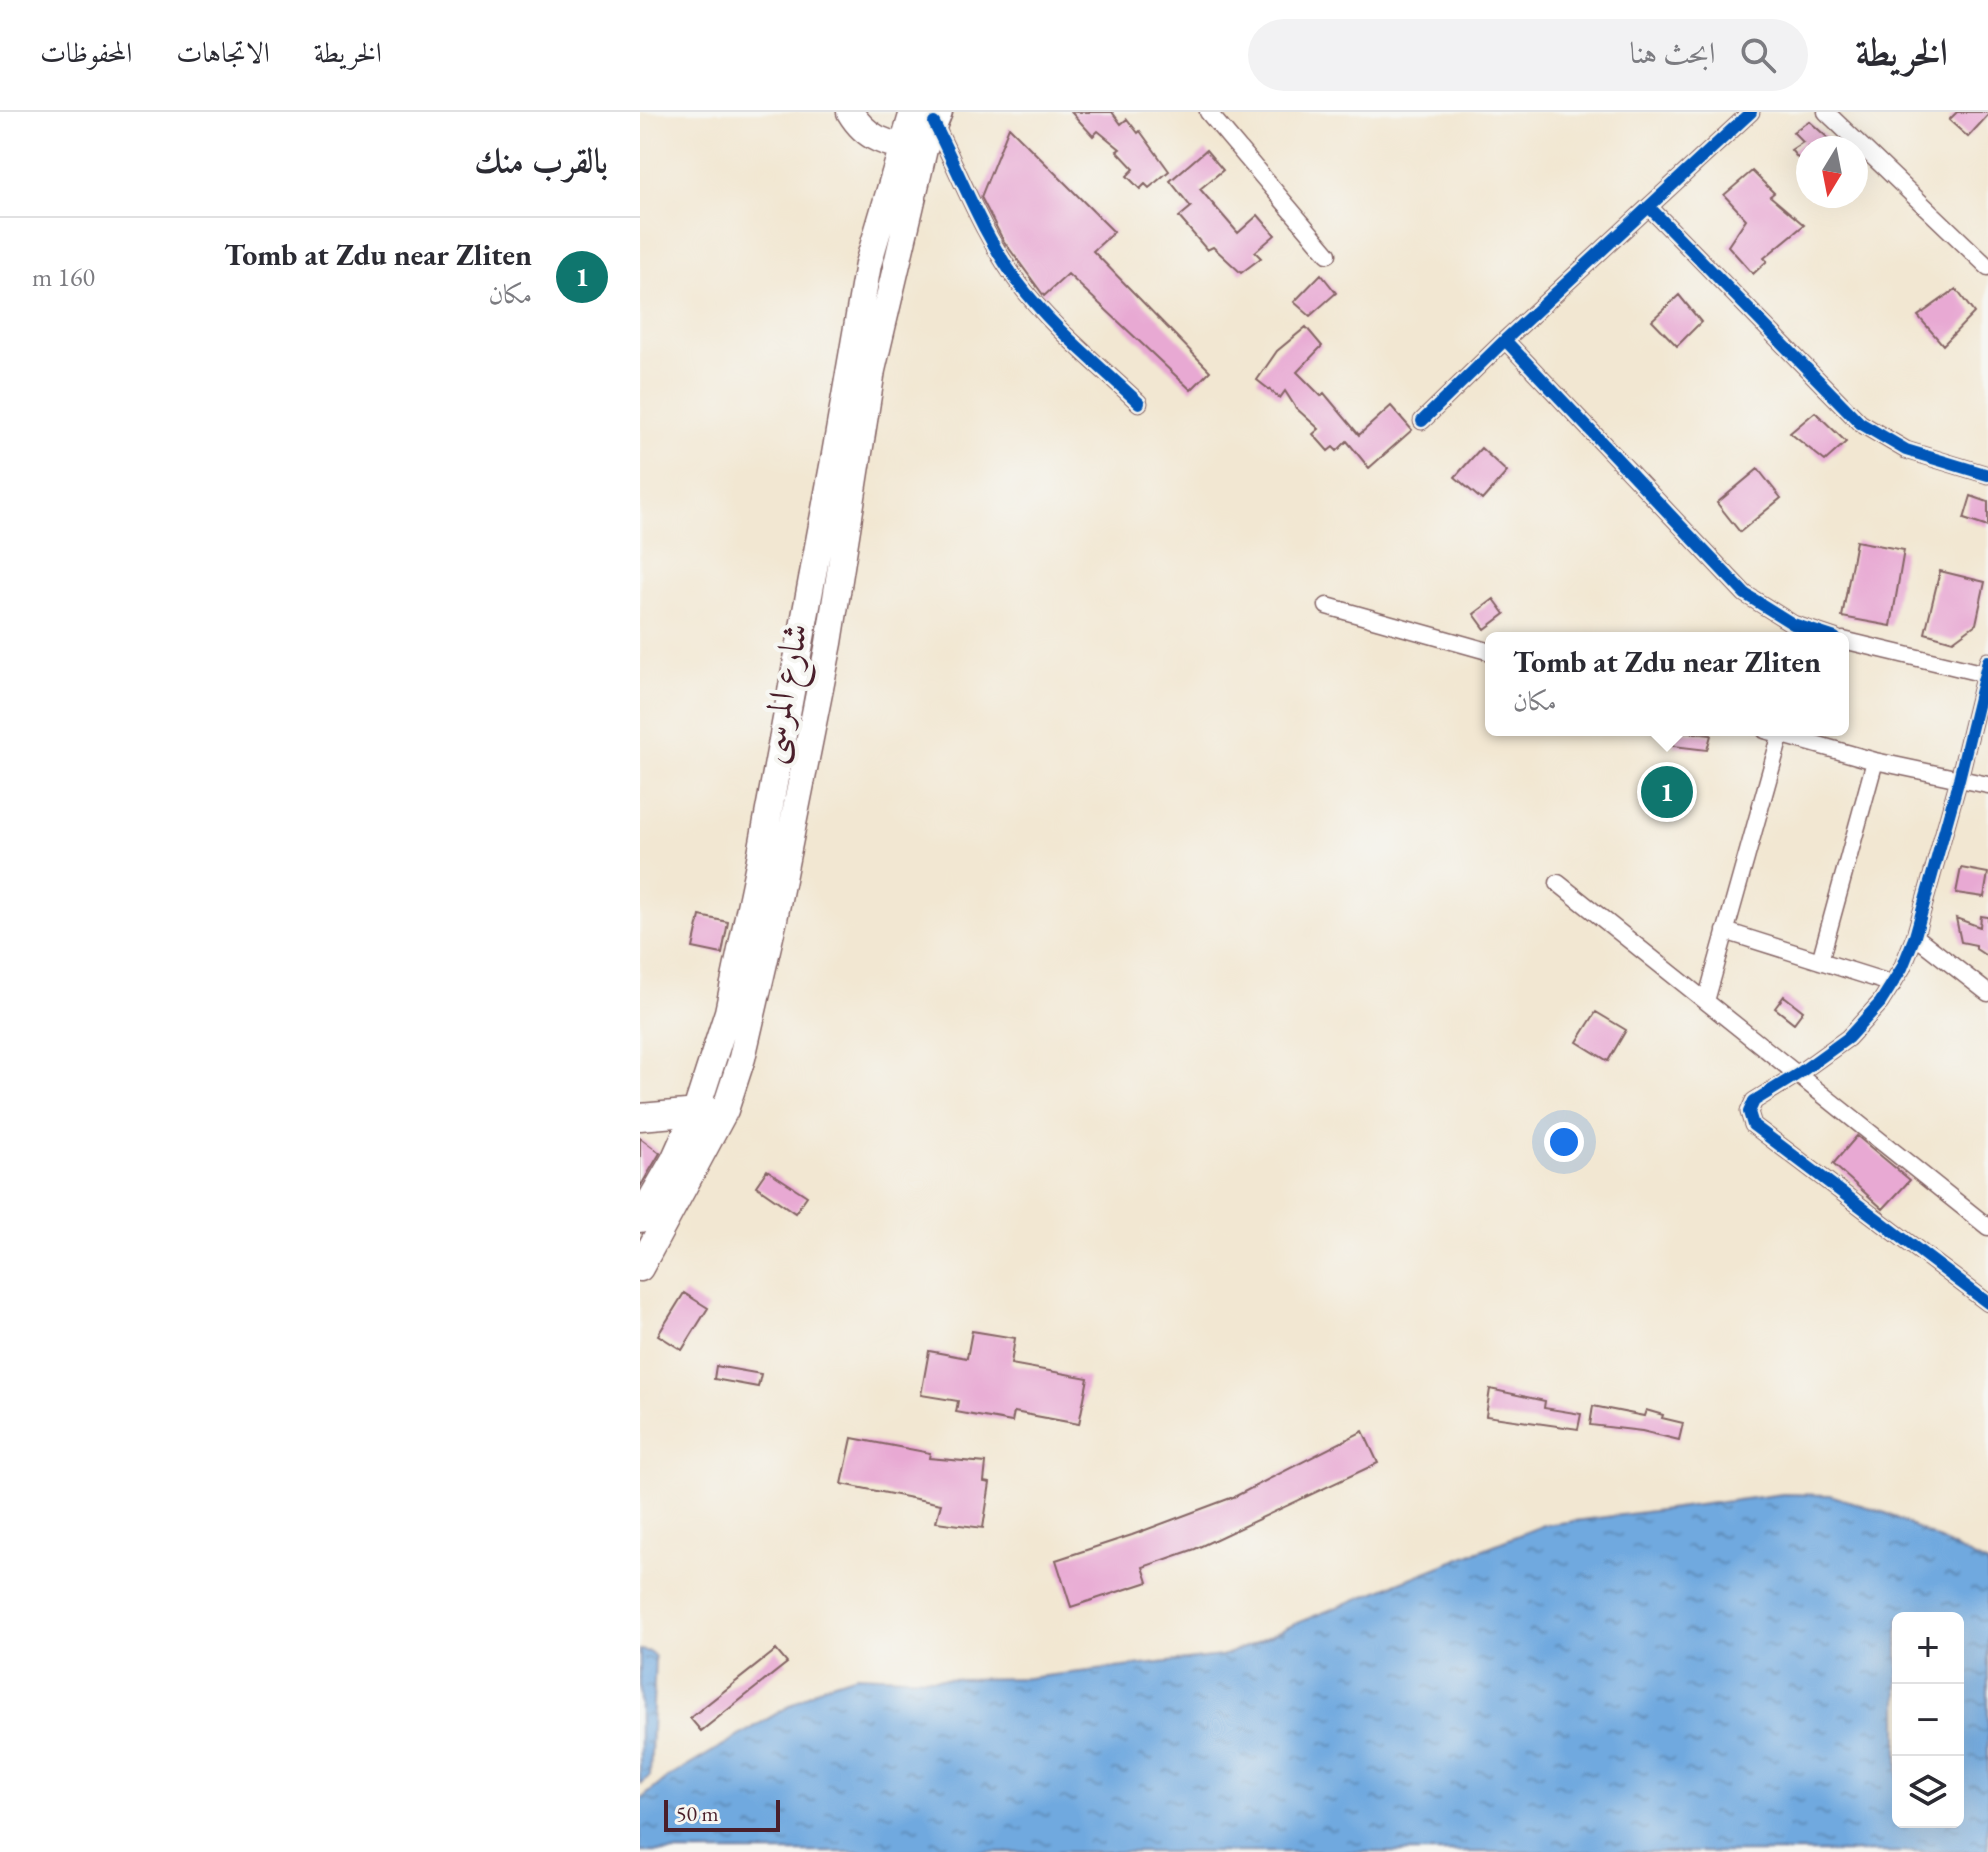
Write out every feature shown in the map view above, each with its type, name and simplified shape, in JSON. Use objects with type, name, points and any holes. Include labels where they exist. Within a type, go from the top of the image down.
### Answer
[{"type":"main road","points":[[853,118],[878,133],[896,129],[924,115]]},
{"type":"main road","name":"شارع المرسى","points":[[640,1268],[725,1110],[742,1058],[774,919],[829,643],[872,370],[913,148],[924,115]]},
{"type":"main road","points":[[853,118],[877,140],[913,148]]},
{"type":"main road","points":[[853,118],[875,157],[887,200]]},
{"type":"main road","name":"شارع المرسى","points":[[640,1219],[674,1160],[696,1111],[714,1061],[734,985],[828,496],[868,264],[887,200],[913,148]]},
{"type":"main road","points":[[640,1117],[725,1110]]},
{"type":"street","points":[[1208,112],[1328,254]]},
{"type":"street","points":[[1422,421],[1751,112]]},
{"type":"street","points":[[1826,112],[1988,267]]},
{"type":"street","points":[[924,115],[973,208],[1016,279],[1053,322],[1139,403]]},
{"type":"street","points":[[1649,207],[1860,423],[1906,450],[1988,475]]},
{"type":"street","points":[[1505,340],[1745,594],[1807,632]]},
{"type":"street","points":[[1327,606],[1485,650]]},
{"type":"street","points":[[1849,641],[1986,667],[1959,779],[1915,936],[1893,984],[1848,1038],[1754,1101],[1749,1112],[1753,1125],[1988,1303]]},
{"type":"street","points":[[1706,1001],[1775,736]]},
{"type":"street","points":[[1792,736],[1875,761],[1988,785]]},
{"type":"street","points":[[1820,961],[1875,761]]},
{"type":"street","points":[[1558,883],[1988,1227]]},
{"type":"street","points":[[1725,931],[1893,984]]},
{"type":"street","points":[[1915,936],[1988,993]]},
{"type":"water","points":[[1783,1494],[1830,1495],[1886,1513],[1988,1564],[1988,1852],[640,1852],[640,1800],[666,1779],[825,1685],[856,1675],[1027,1678],[1221,1656],[1544,1525]]},
{"type":"water","points":[[640,1650],[650,1652],[655,1657],[650,1776],[640,1784]]},
{"type":"building","points":[[1071,112],[1112,112],[1121,124],[1127,119],[1138,133],[1140,131],[1169,171],[1149,188],[1145,184],[1140,189],[1127,176],[1134,169],[1117,151],[1120,149],[1098,131],[1093,136]]},
{"type":"building","points":[[1957,112],[1988,112],[1988,115],[1968,137],[1949,120]]},
{"type":"building","points":[[1809,121],[1826,136],[1797,136],[1793,132]]},
{"type":"building","points":[[1009,127],[1114,232],[1093,251],[1210,371],[1191,390],[1068,274],[1044,296],[1003,240],[981,197]]},
{"type":"building","points":[[1206,150],[1223,170],[1200,189],[1238,233],[1258,215],[1275,235],[1255,252],[1261,258],[1241,273],[1213,247],[1207,250],[1179,217],[1191,207],[1170,181]]},
{"type":"building","points":[[1752,171],[1774,193],[1770,196],[1804,225],[1764,258],[1767,261],[1753,274],[1728,246],[1746,219],[1724,195]]},
{"type":"building","points":[[1321,274],[1336,293],[1310,316],[1294,302]]},
{"type":"building","points":[[1956,289],[1974,313],[1943,345],[1918,316]]},
{"type":"building","points":[[1679,295],[1701,322],[1677,346],[1652,320]]},
{"type":"building","points":[[1306,327],[1322,346],[1297,372],[1321,396],[1324,393],[1359,435],[1391,406],[1412,430],[1369,468],[1347,441],[1337,451],[1333,447],[1328,451],[1313,434],[1319,429],[1296,408],[1285,391],[1280,398],[1257,380],[1277,351]]},
{"type":"building","points":[[1815,412],[1846,442],[1825,461],[1790,433]]},
{"type":"building","points":[[1481,448],[1507,472],[1482,500],[1455,477]]},
{"type":"building","points":[[1758,469],[1781,498],[1740,532],[1717,503]]},
{"type":"building","points":[[1971,496],[1988,502],[1988,527],[1964,519]]},
{"type":"building","points":[[1856,541],[1904,550],[1891,626],[1842,617]]},
{"type":"building","points":[[1940,571],[1985,582],[1976,624],[1953,641],[1925,633]]},
{"type":"building","points":[[1494,599],[1505,614],[1485,629],[1474,614]]},
{"type":"building","points":[[1675,736],[1711,736],[1707,750],[1673,746]]},
{"type":"building","points":[[1961,868],[1988,873],[1984,897],[1956,893]]},
{"type":"building","points":[[700,916],[728,922],[722,954],[693,948]]},
{"type":"building","points":[[1981,916],[1988,917],[1988,957],[1976,949],[1976,945],[1961,942],[1956,918],[1980,927]]},
{"type":"building","points":[[1784,996],[1803,1011],[1794,1023],[1775,1008]]},
{"type":"building","points":[[1596,1012],[1626,1030],[1608,1061],[1577,1042]]},
{"type":"building","points":[[1857,1136],[1910,1180],[1883,1209],[1833,1164]]},
{"type":"building","points":[[640,1138],[660,1153],[640,1187]]},
{"type":"building","points":[[767,1170],[807,1196],[795,1213],[756,1186]]},
{"type":"building","points":[[684,1293],[708,1308],[682,1350],[658,1335]]},
{"type":"building","points":[[972,1331],[1015,1338],[1011,1364],[1088,1378],[1079,1424],[1014,1412],[1012,1422],[956,1412],[958,1401],[921,1395],[929,1351],[967,1358]]},
{"type":"building","points":[[716,1366],[761,1374],[758,1387],[714,1379]]},
{"type":"building","points":[[1490,1389],[1545,1401],[1544,1408],[1581,1414],[1578,1429],[1486,1416]]},
{"type":"building","points":[[1593,1406],[1644,1416],[1646,1410],[1663,1415],[1662,1418],[1683,1423],[1679,1440],[1642,1431],[1590,1425]]},
{"type":"building","points":[[1363,1431],[1378,1463],[1195,1549],[1143,1567],[1148,1582],[1071,1607],[1056,1560],[1236,1496]]},
{"type":"building","points":[[852,1438],[930,1453],[929,1458],[986,1463],[984,1482],[990,1483],[983,1528],[936,1522],[941,1504],[842,1484]]},
{"type":"building","points":[[776,1650],[787,1663],[701,1731],[690,1718]]},
{"type":"cycle path","points":[[1422,421],[1751,112]]},
{"type":"cycle path","points":[[934,123],[982,223],[1017,281],[1060,330],[1139,403]]},
{"type":"cycle path","points":[[1649,207],[1860,423],[1906,450],[1988,475]]},
{"type":"cycle path","points":[[1505,340],[1745,594],[1793,624],[1817,632]]},
{"type":"cycle path","points":[[1988,661],[1959,779],[1915,936],[1902,968],[1880,1003],[1848,1038],[1754,1101],[1749,1112],[1753,1125],[1988,1303]]},
{"type":"place","name":"Tomb at Zdu near Zliten","points":[[1667,792]]}]
